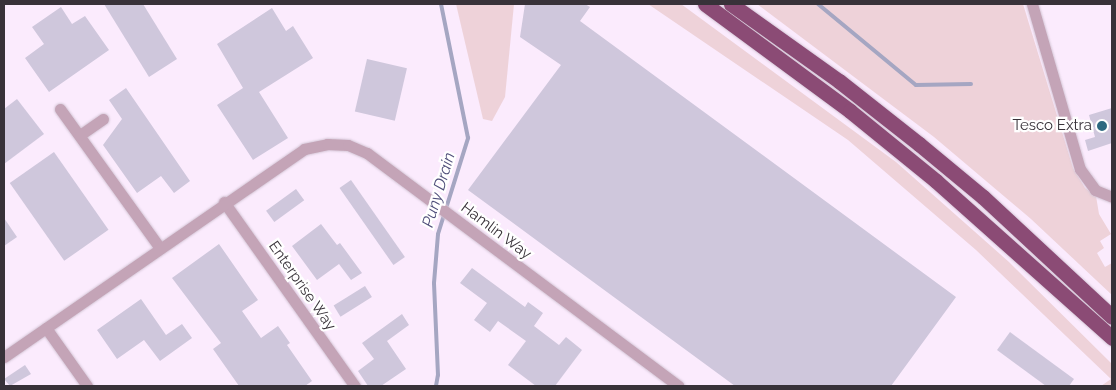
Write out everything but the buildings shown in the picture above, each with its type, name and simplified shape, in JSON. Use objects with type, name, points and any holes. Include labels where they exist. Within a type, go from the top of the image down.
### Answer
[{"type":"highway","points":[[705,4],[850,111],[936,181],[1112,338]]},
{"type":"highway","points":[[731,4],[839,81],[983,197],[1112,317]]},
{"type":"highway","points":[[1067,297],[1112,351]]},
{"type":"street","points":[[1032,4],[1080,169],[1095,190],[1112,197]]},
{"type":"street","points":[[60,109],[159,247]]},
{"type":"street","points":[[80,136],[103,119]]},
{"type":"street","name":"Hamlin Way","points":[[4,357],[159,247],[304,149],[327,144],[348,145],[367,153],[678,386]]},
{"type":"street","name":"Enterprise Way","points":[[224,202],[356,386]]},
{"type":"street","points":[[46,328],[86,386]]},
{"type":"shaded area","points":[[456,4],[514,4],[505,97],[492,121],[483,119]]},
{"type":"shaded area","points":[[648,4],[681,4],[896,162],[1009,262],[1112,364],[1112,386],[1101,386],[1111,379],[976,250],[848,140]]},
{"type":"shaded area","points":[[757,4],[1023,4],[1073,168],[1085,188],[1096,196],[1099,214],[1111,234],[1100,241],[1104,248],[1097,253],[1105,267],[1112,263],[1112,295],[1031,219],[934,137]]},
{"type":"waterway","name":"Puny Drain","points":[[436,386],[438,375],[434,283],[438,234],[468,138],[441,4]]},
{"type":"waterway","points":[[818,4],[916,85],[971,84]]},
{"type":"place","name":"Tesco Extra","points":[[1102,126]]}]
